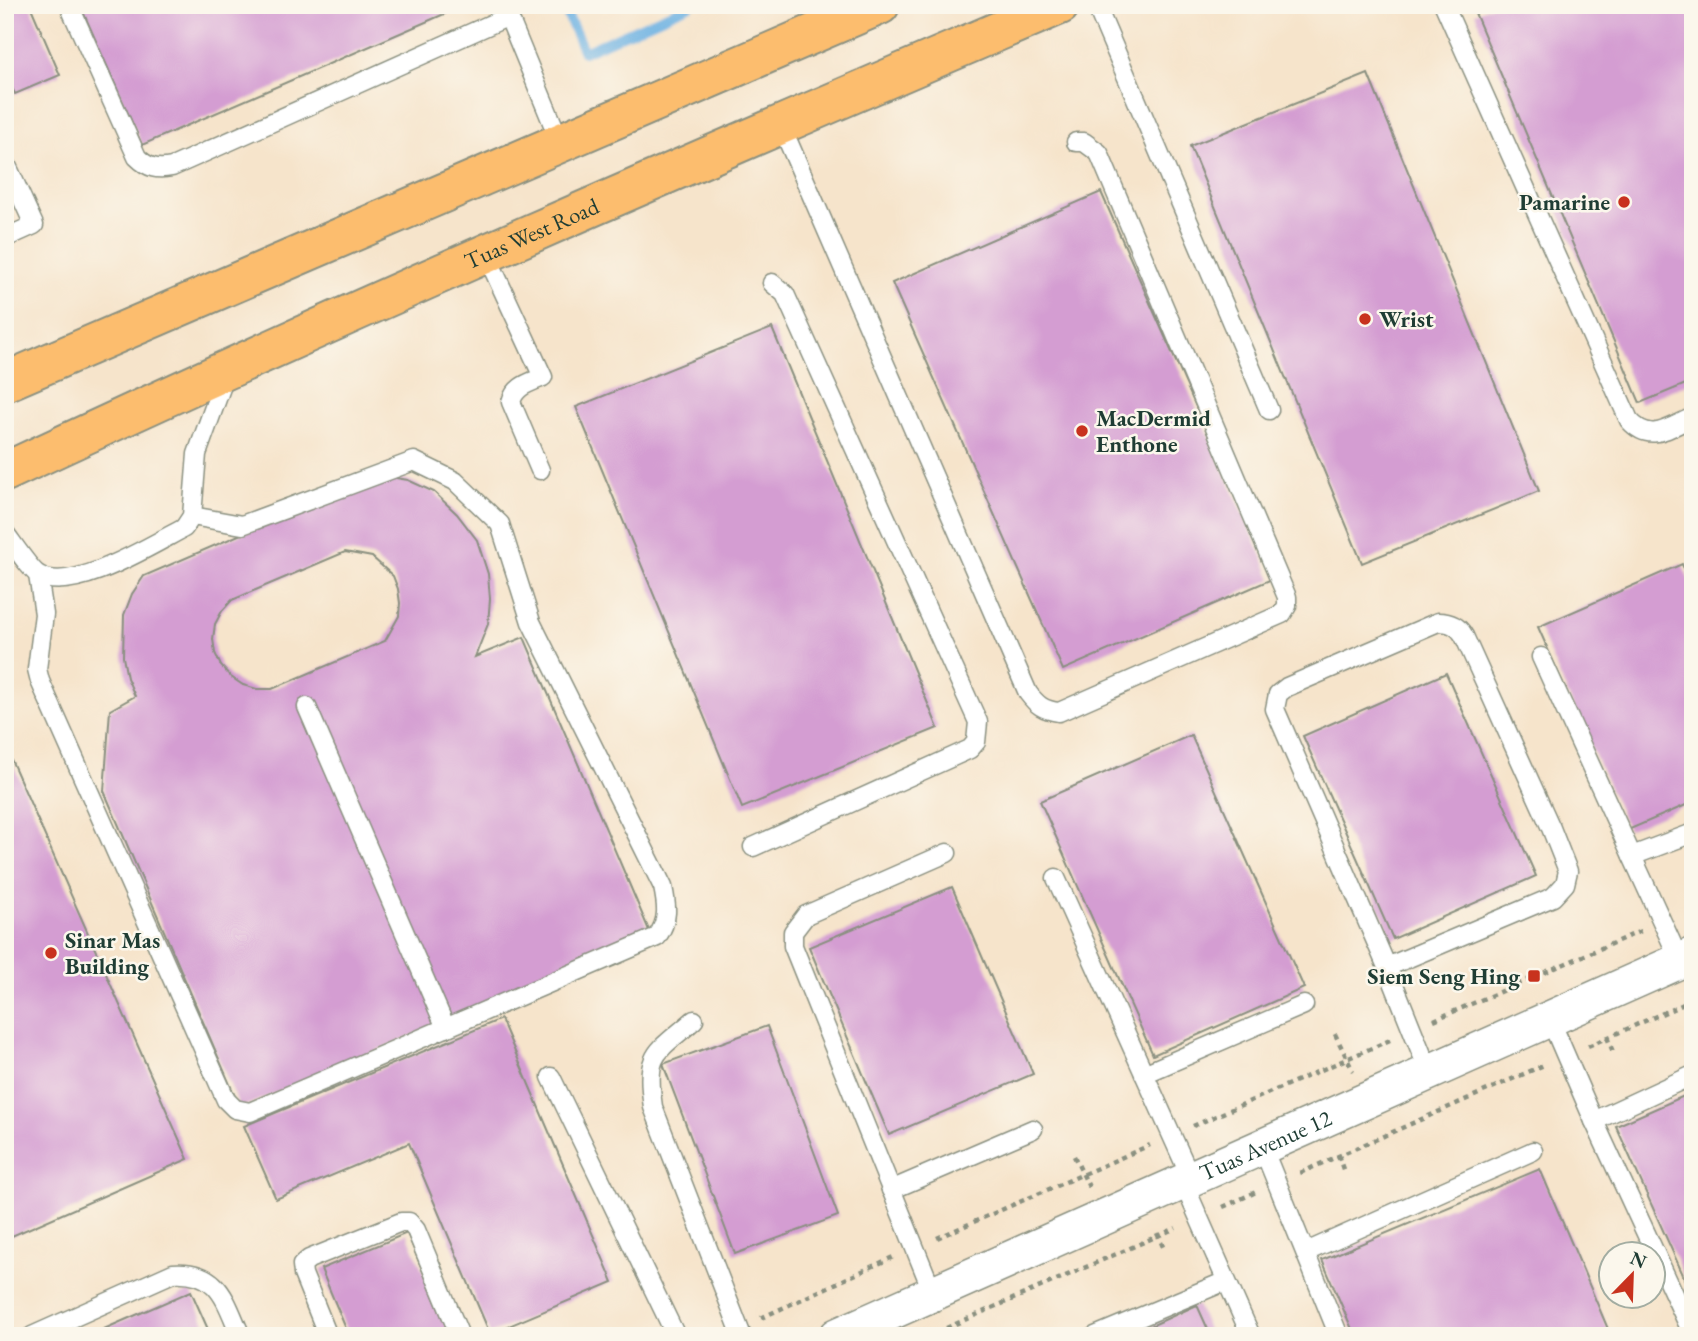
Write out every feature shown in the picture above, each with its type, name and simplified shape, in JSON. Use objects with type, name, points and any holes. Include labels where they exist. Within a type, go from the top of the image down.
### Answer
[{"type":"main road","points":[[5,382],[880,5]]},
{"type":"main road","name":"Tuas West Road","points":[[5,472],[228,368],[1060,5]]},
{"type":"street","name":"Tuas Avenue 12","points":[[842,1335],[1686,958]]},
{"type":"lane","points":[[69,5],[137,157],[152,168],[172,167],[507,11],[561,144]]},
{"type":"lane","points":[[1096,5],[1269,410]]},
{"type":"lane","points":[[1444,5],[1629,420],[1646,434],[1658,432],[1693,417]]},
{"type":"lane","points":[[781,125],[1028,693],[1038,705],[1059,712],[1282,614],[1287,606],[1287,597],[1099,153],[1084,142],[1076,142]]},
{"type":"lane","points":[[5,161],[34,225],[5,238]]},
{"type":"lane","points":[[486,254],[543,377],[520,387],[513,394],[511,402],[540,470]]},
{"type":"lane","points":[[753,847],[970,749],[976,741],[978,722],[785,294],[772,283]]},
{"type":"lane","points":[[38,575],[59,580],[84,576],[184,528],[192,516],[197,454],[228,368]]},
{"type":"lane","points":[[5,533],[38,575],[44,614],[37,669],[40,681],[229,1104],[235,1109],[250,1112],[657,937],[666,916],[667,905],[663,887],[531,622],[500,524],[455,481],[414,461],[242,525],[192,516]]},
{"type":"lane","points":[[1387,967],[1553,897],[1565,884],[1568,871],[1464,636],[1460,629],[1448,622],[1438,622],[1287,687],[1278,694],[1275,701],[1275,709],[1387,967],[1429,1072]]},
{"type":"lane","points":[[1541,657],[1662,921],[1686,958]]},
{"type":"lane","points":[[307,707],[446,1028]]},
{"type":"lane","points":[[1632,856],[1693,833]]},
{"type":"lane","points":[[933,1293],[793,946],[793,932],[806,915],[947,853]]},
{"type":"lane","points":[[1056,878],[1172,1135],[1199,1217],[1251,1336]]},
{"type":"lane","points":[[1144,1074],[1304,1005]]},
{"type":"lane","points":[[1550,1019],[1693,1335]]},
{"type":"lane","points":[[694,1020],[654,1054],[649,1076],[653,1107],[741,1332]]},
{"type":"lane","points":[[1594,1121],[1693,1074]]},
{"type":"lane","points":[[551,1077],[676,1336]]},
{"type":"lane","points":[[891,1190],[1033,1129]]},
{"type":"lane","points":[[1262,1146],[1339,1336]]},
{"type":"lane","points":[[1306,1252],[1533,1151]]},
{"type":"lane","points":[[328,1336],[303,1274],[302,1265],[309,1259],[401,1222],[409,1222],[416,1230],[460,1336]]},
{"type":"lane","points":[[32,1336],[173,1273],[187,1272],[205,1278],[220,1289],[241,1336]]},
{"type":"lane","points":[[1095,1336],[1226,1281]]},
{"type":"path","points":[[741,1332],[915,1248],[1662,921]]},
{"type":"path","points":[[930,1336],[1693,1000]]},
{"type":"building","points":[[5,5],[30,5],[60,75],[15,94],[5,74]]},
{"type":"building","points":[[80,5],[465,5],[142,145]]},
{"type":"building","name":"Pamarine","points":[[1493,5],[1685,5],[1693,23],[1693,381],[1640,403],[1475,13]]},
{"type":"building","name":"Wrist","points":[[1368,74],[1539,491],[1362,563],[1190,146]]},
{"type":"building","name":"MacDermid Enthone","points":[[1101,192],[1272,579],[1063,670],[892,283]]},
{"type":"building","points":[[772,328],[938,728],[742,808],[576,407]]},
{"type":"building","points":[[378,475],[408,480],[434,492],[457,514],[477,540],[488,574],[488,624],[475,657],[524,637],[651,935],[240,1108],[104,791],[110,710],[135,696],[127,678],[123,657],[124,615],[132,594],[144,576]],"holes":[[[345,552],[372,557],[393,576],[398,589],[399,616],[385,641],[272,689],[243,685],[221,666],[215,653],[215,624],[232,600]]]},
{"type":"building","points":[[1682,564],[1693,589],[1693,802],[1628,830],[1538,627]]},
{"type":"building","points":[[1446,673],[1536,876],[1393,939],[1303,736]]},
{"type":"building","points":[[1191,735],[1304,988],[1153,1055],[1040,801]]},
{"type":"building","name":"Sinar Mas Building","points":[[5,746],[188,1159],[5,1239]]},
{"type":"building","points":[[952,887],[1033,1074],[889,1135],[809,947]]},
{"type":"building","points":[[501,1019],[613,1282],[490,1334],[409,1143],[276,1199],[244,1126]]},
{"type":"building","points":[[767,1026],[838,1216],[735,1254],[663,1064]]},
{"type":"building","points":[[1693,1092],[1693,1297],[1616,1126]]},
{"type":"building","points":[[1540,1169],[1596,1301],[1596,1310],[1600,1310],[1611,1336],[1355,1336],[1322,1260]]},
{"type":"building","points":[[407,1233],[450,1336],[349,1336],[321,1269]]},
{"type":"building","points":[[191,1291],[211,1336],[88,1336]]},
{"type":"building","points":[[1197,1305],[1211,1336],[1129,1336]]},
{"type":"waterway","points":[[563,5],[584,52],[690,5]]},
{"type":"place","name":"Pamarine","points":[[1624,202]]},
{"type":"place","name":"Wrist","points":[[1365,319]]},
{"type":"place","name":"MacDermid Enthone","points":[[1082,431]]},
{"type":"place","name":"Sinar Mas Building","points":[[51,953]]},
{"type":"place","name":"Siem Seng Hing","points":[[1534,976]]}]
